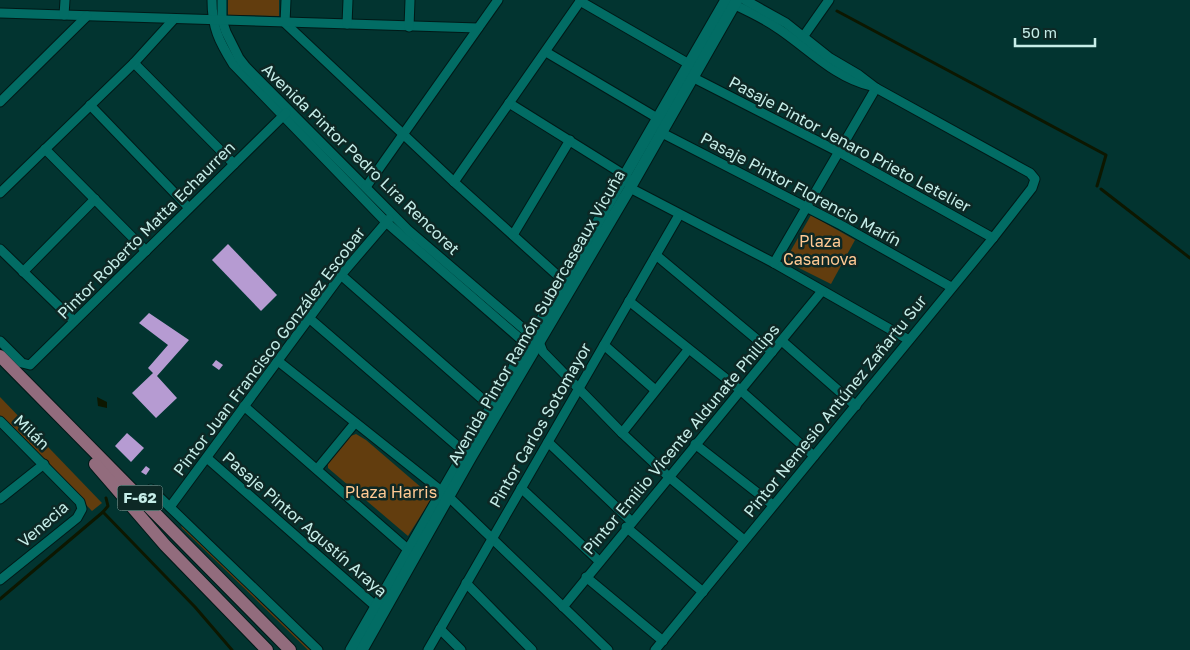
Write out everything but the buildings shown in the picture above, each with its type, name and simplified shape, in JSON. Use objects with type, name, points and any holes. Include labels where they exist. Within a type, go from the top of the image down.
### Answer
[{"type":"main road","name":"F-62","points":[[0,356],[290,650]]},
{"type":"main road","name":"F-62","points":[[0,369],[81,449],[165,544],[267,650]]},
{"type":"street","points":[[64,0],[64,15]]},
{"type":"street","name":"Avenida Pintor Pedro Lira Rencoret","points":[[212,0],[212,20],[217,37],[233,64],[366,187],[438,258],[535,345]]},
{"type":"street","name":"Avenida Pintor Pedro Lira Rencoret","points":[[222,0],[222,20],[239,58],[286,114],[386,222],[535,345]]},
{"type":"street","points":[[286,0],[285,23],[454,182],[568,284]]},
{"type":"street","points":[[347,24],[348,0]]},
{"type":"street","points":[[409,26],[410,0]]},
{"type":"street","points":[[410,12],[417,0]]},
{"type":"street","points":[[366,187],[498,0]]},
{"type":"street","points":[[803,37],[829,0]]},
{"type":"street","points":[[454,182],[581,1],[689,64],[692,77]]},
{"type":"street","points":[[736,1],[786,23],[830,58],[860,75],[876,88]]},
{"type":"street","points":[[736,1],[780,29],[827,66],[855,82],[876,88]]},
{"type":"street","name":"Avenida Pintor Ramón Subercaseaux Vicuña","points":[[362,650],[380,610],[468,455],[535,345],[689,64],[736,1]]},
{"type":"street","name":"Avenida Pintor Ramón Subercaseaux Vicuña","points":[[568,284],[630,188],[736,1]]},
{"type":"street","points":[[0,13],[478,28]]},
{"type":"street","points":[[0,102],[87,16]]},
{"type":"street","points":[[0,193],[134,62],[174,19]]},
{"type":"street","points":[[546,52],[659,119],[662,133]]},
{"type":"street","points":[[134,62],[234,164]]},
{"type":"street","name":"Pasaje Pintor Jenaro Prieto Letelier","points":[[692,77],[839,152],[993,238]]},
{"type":"street","points":[[774,263],[876,88]]},
{"type":"street","name":"Pintor Nemesio Antúnez Zañartu Sur","points":[[655,650],[1032,188],[1035,179],[1030,173],[876,88]]},
{"type":"street","points":[[509,104],[626,176],[630,188],[774,263],[909,340]]},
{"type":"street","points":[[90,105],[189,208]]},
{"type":"street","name":"Pintor Roberto Matta Echaurren","points":[[0,340],[22,363],[30,365],[286,114]]},
{"type":"street","name":"Pasaje Pintor Florencio Marín","points":[[662,133],[807,206],[951,288]]},
{"type":"street","points":[[512,235],[570,140]]},
{"type":"street","points":[[45,149],[146,251]]},
{"type":"street","points":[[23,272],[95,199]]},
{"type":"street","name":"Pintor Juan Francisco González Escobar","points":[[170,507],[309,318],[342,275],[393,215]]},
{"type":"street","name":"Pintor Carlos Sotomayor","points":[[428,650],[679,215]]},
{"type":"street","points":[[0,250],[74,321]]},
{"type":"street","points":[[656,255],[772,352]]},
{"type":"street","points":[[342,275],[495,410]]},
{"type":"street","name":"Pintor Emilio Vicente Aldunate Phillips","points":[[563,606],[739,389],[822,291]]},
{"type":"street","points":[[628,301],[739,389],[814,456]]},
{"type":"street","points":[[309,318],[468,455]]},
{"type":"street","points":[[782,340],[856,406]]},
{"type":"street","points":[[535,345],[580,388],[622,433],[669,477],[744,540]]},
{"type":"street","points":[[604,345],[654,389]]},
{"type":"street","points":[[622,433],[654,389],[688,350]]},
{"type":"street","points":[[278,361],[445,495],[608,650]]},
{"type":"street","points":[[244,406],[318,468],[413,553]]},
{"type":"street","name":"Milán","points":[[0,421],[44,464]]},
{"type":"street","points":[[318,468],[355,423]]},
{"type":"street","points":[[548,442],[629,524],[703,592]]},
{"type":"street","points":[[695,444],[773,505]]},
{"type":"street","name":"Pasaje Pintor Agustín Araya","points":[[206,458],[380,610]]},
{"type":"street","points":[[0,499],[44,464]]},
{"type":"street","name":"Venecia","points":[[0,580],[81,513],[80,502],[44,464]]},
{"type":"street","points":[[521,488],[599,561]]},
{"type":"street","points":[[151,489],[318,650]]},
{"type":"street","points":[[586,577],[663,641]]},
{"type":"street","points":[[466,583],[532,650]]},
{"type":"street","name":"Avenida Pintor Ramón Subercaseaux Vicuña","points":[[351,650],[380,610]]},
{"type":"street","points":[[440,629],[461,650]]},
{"type":"green space","points":[[228,0],[279,0],[279,16],[228,15]]},
{"type":"green space","name":"Plaza Casanova","points":[[811,215],[855,240],[831,284],[785,261]]},
{"type":"green space","points":[[0,397],[102,503],[92,511],[0,416]]},
{"type":"green space","name":"Plaza Harris","points":[[356,434],[366,440],[430,495],[430,501],[408,536],[328,468],[328,463],[348,437]]},
{"type":"green space","points":[[179,520],[317,650],[308,650],[182,528]]},
{"type":"shaded area","points":[[97,397],[107,402],[107,408],[98,406]]},
{"type":"waterway","points":[[837,11],[1106,155],[1097,186]]},
{"type":"waterway","points":[[1101,189],[1190,258]]},
{"type":"waterway","points":[[0,599],[103,512],[108,506],[106,498]]},
{"type":"waterway","points":[[103,512],[195,607],[232,650]]}]
